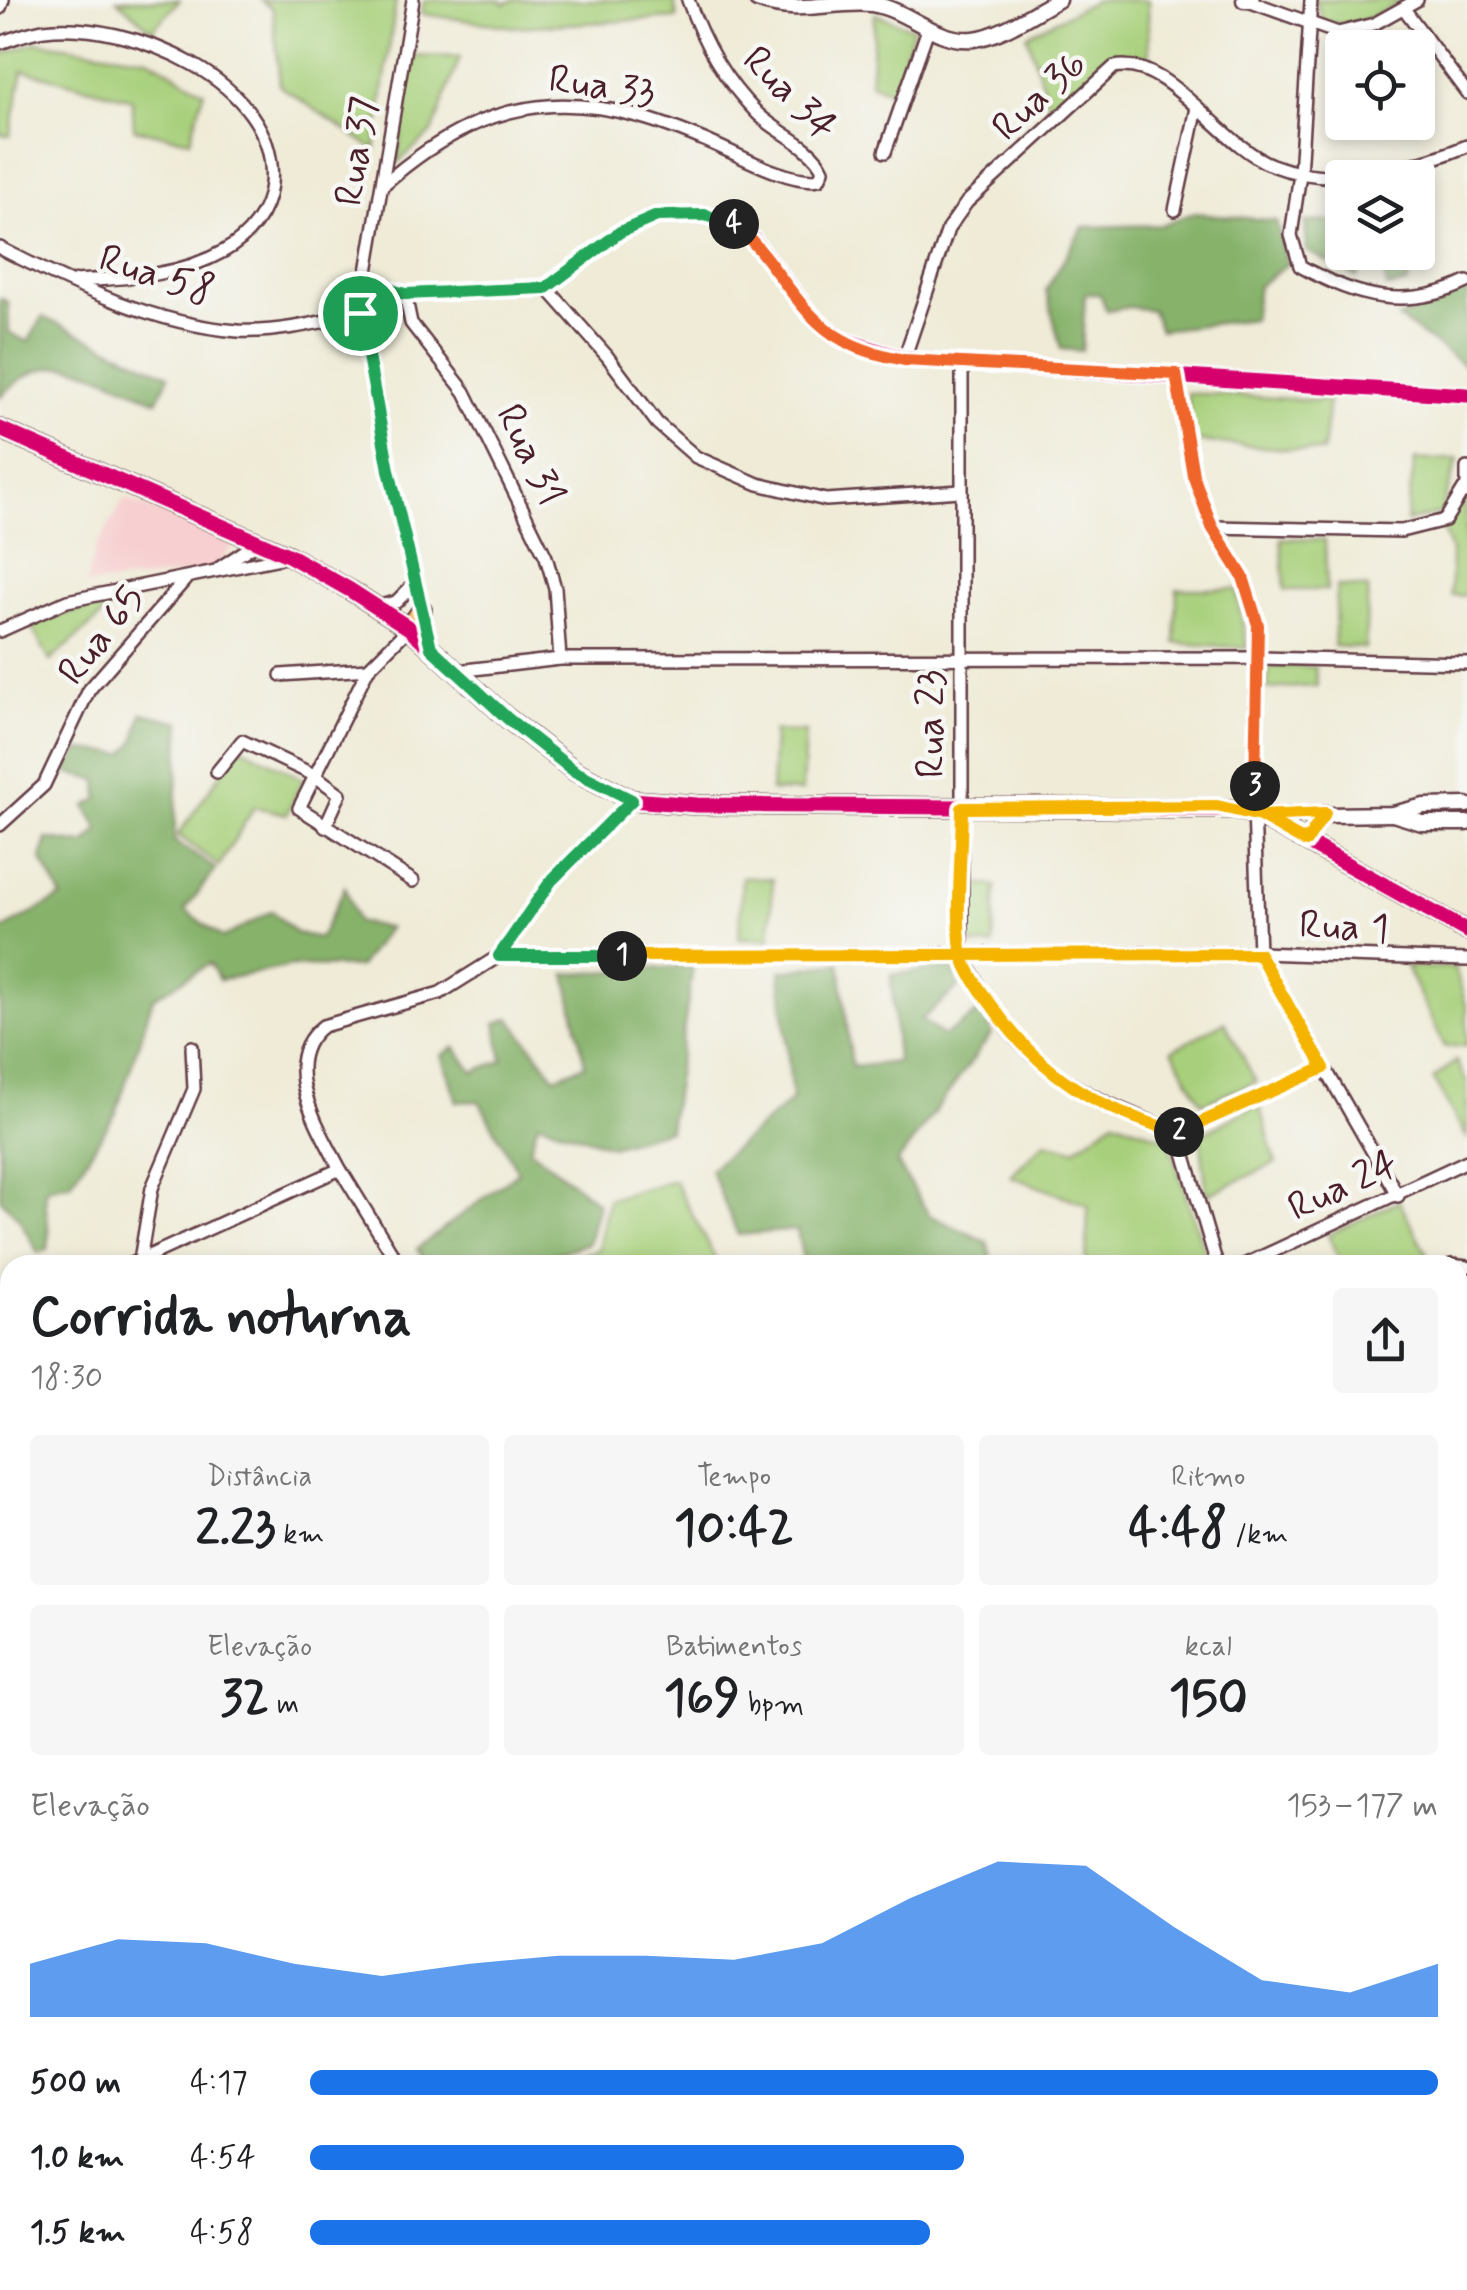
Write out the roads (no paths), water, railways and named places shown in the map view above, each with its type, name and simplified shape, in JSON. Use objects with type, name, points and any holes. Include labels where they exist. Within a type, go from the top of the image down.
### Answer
[{"type":"main road","points":[[0,428],[290,556],[406,626],[507,718],[574,771],[632,800],[962,808],[1217,806],[1257,815],[1467,931]]},
{"type":"main road","points":[[401,598],[398,612],[406,626]]},
{"type":"main road","points":[[406,626],[422,606]]},
{"type":"street","points":[[0,8],[4,0]]},
{"type":"street","name":"Rua 37","points":[[360,313],[413,0]]},
{"type":"street","name":"Rua 34","points":[[688,0],[717,65],[759,115],[814,155],[822,175]]},
{"type":"street","points":[[757,0],[803,9],[870,4],[897,10],[928,29],[954,38],[980,38],[1058,0]]},
{"type":"street","points":[[1248,0],[1284,10],[1309,25],[1338,33],[1355,32],[1405,10],[1417,0]]},
{"type":"street","points":[[1311,0],[1300,174],[1291,235],[1300,266],[1340,285],[1399,302],[1467,282]]},
{"type":"street","points":[[1405,10],[1467,93]]},
{"type":"street","points":[[885,152],[928,29]]},
{"type":"street","points":[[0,43],[44,30],[66,30],[132,39],[162,50],[194,63],[219,82],[240,102],[267,142],[272,172],[266,205],[237,242],[202,261],[160,274],[76,281]]},
{"type":"street","name":"Rua 36","points":[[904,360],[948,230],[967,202],[1102,74],[1123,65],[1146,68],[1236,145],[1300,174],[1340,176],[1402,167],[1467,146]]},
{"type":"street","name":"Rua 33","points":[[383,185],[431,146],[467,125],[538,104],[610,110],[647,119],[681,128],[758,164],[810,180],[822,175]]},
{"type":"street","points":[[1175,210],[1197,108]]},
{"type":"street","points":[[365,282],[405,294],[546,288],[620,232],[657,216],[705,215],[730,222],[752,238],[812,316],[840,339],[904,360],[1176,374],[1467,396]]},
{"type":"street","name":"Rua 58","points":[[0,248],[119,303],[178,322],[240,331],[301,326],[360,313]]},
{"type":"street","points":[[546,288],[607,356],[657,423],[696,457],[758,484],[826,500],[962,491]]},
{"type":"street","name":"Rua 31","points":[[405,294],[411,323],[465,392],[546,557],[554,588],[560,659]]},
{"type":"street","points":[[360,313],[431,648]]},
{"type":"street","name":"Rua 23","points":[[962,363],[962,953],[975,982],[1020,1048],[1051,1075],[1098,1101],[1178,1132]]},
{"type":"street","points":[[1176,374],[1193,475],[1212,527],[1243,577],[1253,603],[1260,658],[1259,954],[1398,1196]]},
{"type":"street","points":[[1212,527],[1401,531],[1444,520],[1465,491],[1467,468]]},
{"type":"street","points":[[212,573],[257,543]]},
{"type":"street","points":[[0,631],[67,602],[290,556]]},
{"type":"street","name":"Rua 65","points":[[0,825],[44,785],[89,690],[185,580]]},
{"type":"street","points":[[401,598],[416,582]]},
{"type":"street","points":[[375,607],[412,596],[422,606]]},
{"type":"street","points":[[406,626],[368,670],[299,810],[413,880]]},
{"type":"street","points":[[458,671],[560,659],[1260,658],[1467,664]]},
{"type":"street","points":[[281,675],[368,670]]},
{"type":"street","points":[[218,772],[242,742],[314,774],[340,794],[325,827]]},
{"type":"street","points":[[394,1255],[340,1168],[308,1097],[303,1048],[323,1026],[440,992],[499,956],[551,881],[632,800]]},
{"type":"street","points":[[1257,815],[1393,814],[1424,806],[1467,805]]},
{"type":"street","points":[[1306,842],[1325,813]]},
{"type":"street","points":[[1393,814],[1422,823],[1467,823]]},
{"type":"street","name":"Rua 1","points":[[499,956],[1259,954],[1467,960]]},
{"type":"street","points":[[137,1255],[152,1188],[194,1090],[192,1047]]},
{"type":"street","points":[[1214,1255],[1178,1132],[1324,1068]]},
{"type":"street","name":"Rua 24","points":[[1266,1255],[1467,1162]]},
{"type":"street","points":[[150,1255],[340,1168]]}]
